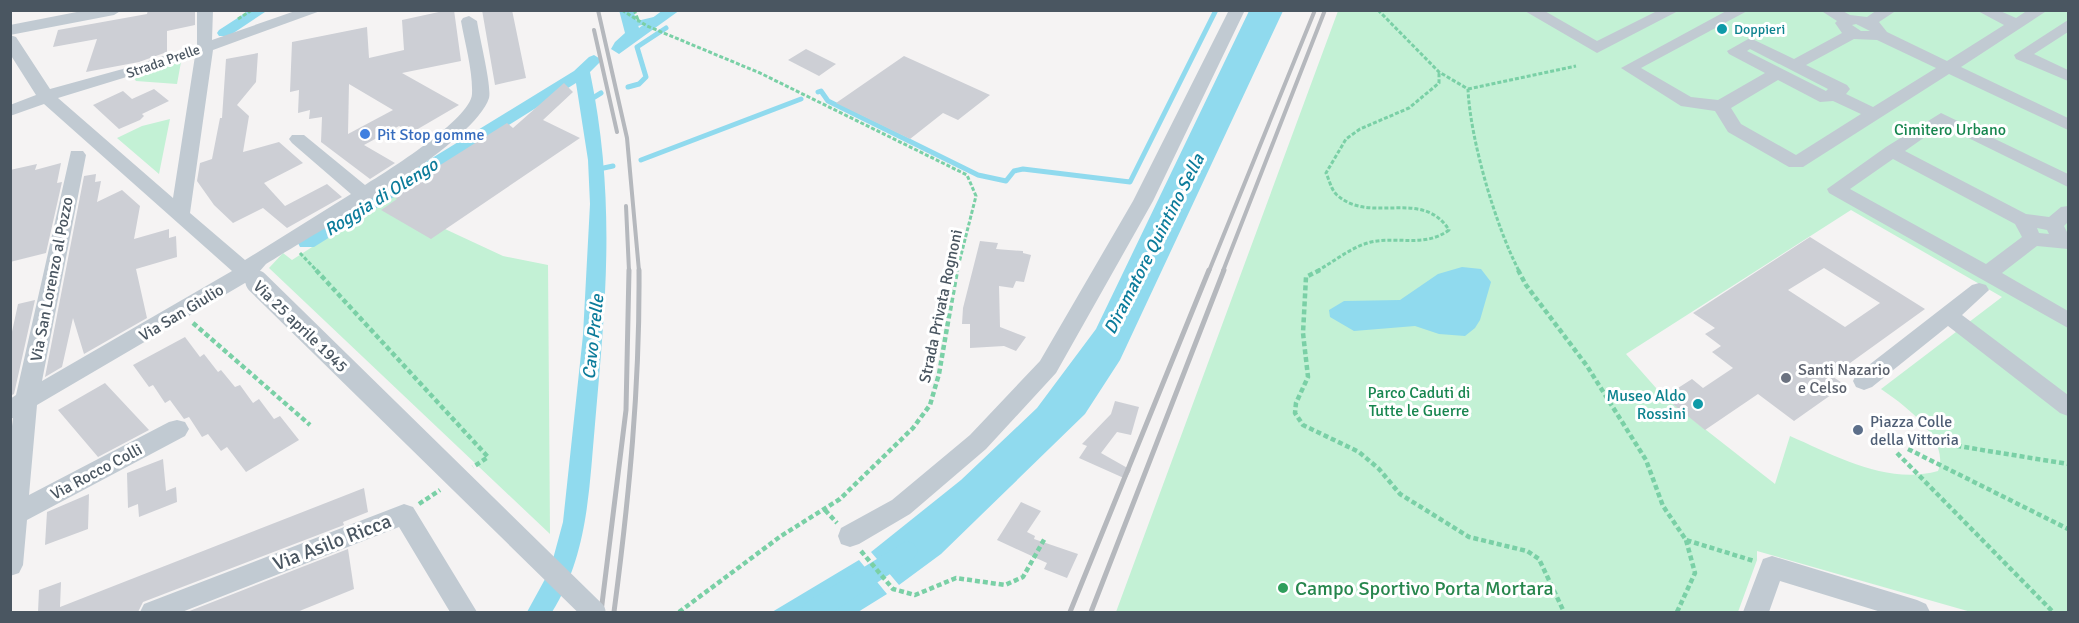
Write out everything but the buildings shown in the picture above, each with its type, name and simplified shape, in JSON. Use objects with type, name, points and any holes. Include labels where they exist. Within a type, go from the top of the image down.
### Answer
[{"type":"street","points":[[10,30],[86,13],[114,10]]},
{"type":"street","name":"Strada Prelle","points":[[10,111],[45,97],[136,71],[315,10]]},
{"type":"street","points":[[850,536],[901,507],[978,442],[1048,367],[1143,201],[1238,10]]},
{"type":"street","points":[[1531,10],[1597,48],[1671,11]]},
{"type":"street","points":[[1741,10],[1629,68],[1687,102],[1721,106],[1778,73]]},
{"type":"street","points":[[1828,10],[1850,26],[1874,28],[1949,68],[2068,125]]},
{"type":"street","points":[[1874,28],[1889,10]]},
{"type":"street","points":[[1984,10],[2017,25]]},
{"type":"street","points":[[1721,106],[1734,128],[1796,163],[2040,10]]},
{"type":"street","points":[[180,216],[205,46],[204,19]]},
{"type":"street","name":"Via San Giulio","points":[[18,407],[252,277],[259,259],[362,193],[429,163],[467,117],[481,96],[470,21]]},
{"type":"street","points":[[2068,25],[2022,55],[2068,76]]},
{"type":"street","points":[[1794,65],[1850,26]]},
{"type":"street","points":[[1706,29],[1742,47]]},
{"type":"street","name":"Via 25 aprile 1945","points":[[10,40],[45,97],[252,277],[594,612]]},
{"type":"street","points":[[1750,43],[1841,89],[1826,98],[1735,51],[1742,47],[1750,43]]},
{"type":"street","points":[[1833,94],[1874,114]]},
{"type":"street","points":[[2068,181],[1941,118],[1836,189],[1983,282],[2068,320]]},
{"type":"street","points":[[298,140],[362,193]]},
{"type":"street","points":[[1864,381],[1948,315],[2033,239],[2066,244],[2061,218],[2022,220],[1892,151]]},
{"type":"street","name":"Via San Lorenzo al Pozzo","points":[[10,565],[16,514],[18,407],[76,155]]},
{"type":"street","points":[[2022,220],[2033,239]]},
{"type":"street","points":[[1948,315],[2068,407]]},
{"type":"street","name":"Via Rocco Colli","points":[[16,514],[177,429]]},
{"type":"street","name":"Via Asilo Ricca","points":[[153,612],[404,513],[464,612]]},
{"type":"street","points":[[1756,612],[1772,567],[1917,612]]},
{"type":"path","points":[[204,19],[241,18],[252,10]]},
{"type":"path","points":[[634,10],[640,22]]},
{"type":"path","points":[[1378,10],[1389,24],[1439,72],[1468,89],[1576,66]]},
{"type":"path","name":"Strada Privata Rognoni","points":[[622,11],[646,26],[760,73],[967,175],[976,196],[956,274],[939,374],[930,405],[913,428],[840,500],[781,536],[679,612]]},
{"type":"path","points":[[1439,72],[1439,83],[1419,101],[1346,139],[1326,173],[1333,191],[1347,203],[1365,208],[1423,210],[1440,216],[1447,223],[1449,230],[1436,239],[1418,243],[1374,241],[1306,277],[1306,306],[1302,333],[1308,377],[1296,403],[1295,413],[1303,425],[1359,452],[1400,494],[1426,512],[1469,537],[1527,551],[1539,559],[1564,612]]},
{"type":"path","points":[[1468,89],[1469,117],[1506,246],[1526,285],[1587,366],[1646,460],[1663,506],[1686,540],[1695,573],[1677,612]]},
{"type":"path","points":[[285,241],[303,255],[488,457],[470,470]]},
{"type":"path","points":[[190,321],[310,425]]},
{"type":"path","points":[[1909,438],[2068,464]]},
{"type":"path","points":[[1908,449],[2068,529]]},
{"type":"path","points":[[1898,453],[2053,612]]},
{"type":"path","points":[[404,513],[442,488]]},
{"type":"path","points":[[865,556],[893,589],[915,595],[956,579],[1005,585],[1023,577],[1046,538]]},
{"type":"path","points":[[1686,540],[1772,567]]},
{"type":"green space","name":"Parco Caduti di Tutte le Guerre","points":[[1338,11],[2068,11],[2068,612],[1971,612],[1757,551],[1757,560],[1738,612],[1116,612]],"holes":[[[1851,210],[2002,297],[1881,389],[1923,424],[1938,447],[1940,459],[1938,471],[1919,474],[1900,474],[1862,466],[1790,436],[1775,484],[1664,397],[1626,354]]]},
{"type":"green space","points":[[181,62],[177,84],[136,81],[133,77]]},
{"type":"green space","points":[[170,119],[159,174],[117,138],[142,126]]},
{"type":"green space","points":[[405,187],[411,190],[382,210],[445,229],[503,256],[548,265],[550,534],[269,268],[283,253],[292,260]]},
{"type":"water","points":[[1249,11],[1283,11],[1120,360],[1085,414],[941,554],[899,585],[871,552],[961,480],[1037,408],[1096,329]]},
{"type":"water","points":[[1462,267],[1481,269],[1491,282],[1480,320],[1475,328],[1465,336],[1439,334],[1415,326],[1354,331],[1330,317],[1329,310],[1344,301],[1400,300],[1438,274]]},
{"type":"water","points":[[859,560],[887,594],[858,612],[772,612]]},
{"type":"waterway","points":[[224,33],[261,10]]},
{"type":"waterway","name":"Cavo Prelle","points":[[620,45],[633,34],[626,10]]},
{"type":"waterway","name":"Roggia di Olengo","points":[[619,49],[673,10]]},
{"type":"waterway","points":[[818,92],[821,91],[828,101],[978,175],[1006,181],[1014,171],[1023,169],[1130,182],[1216,10]]},
{"type":"waterway","points":[[631,25],[665,17]]},
{"type":"waterway","points":[[628,87],[639,84],[646,77],[637,47],[666,28]]},
{"type":"waterway","name":"Cavo Prelle","points":[[539,612],[562,570],[578,497],[599,248],[596,160],[591,116],[582,71],[594,60]]},
{"type":"waterway","name":"Roggia di Olengo","points":[[307,243],[578,75]]},
{"type":"waterway","points":[[588,101],[601,93]]},
{"type":"waterway","points":[[641,160],[801,99]]},
{"type":"waterway","points":[[599,169],[613,166]]},
{"type":"waterway","name":"Diramatore Quintino Sella","points":[[813,612],[906,551]]},
{"type":"railway","points":[[598,10],[627,138],[639,271]]},
{"type":"railway","points":[[1209,271],[1315,10]]},
{"type":"railway","points":[[1223,271],[1325,10]]},
{"type":"railway","points":[[594,30],[617,132]]},
{"type":"railway","points":[[626,206],[629,271]]},
{"type":"railway","points":[[1070,612],[1209,270]]},
{"type":"railway","points":[[1091,612],[1224,270]]},
{"type":"railway","points":[[601,612],[626,410],[629,271]]},
{"type":"railway","points":[[614,612],[632,441],[638,356],[639,271]]},
{"type":"place","name":"Doppieri","points":[[1722,29]]},
{"type":"place","name":"Pit Stop gomme","points":[[365,134]]},
{"type":"place","name":"Santi Nazario e Celso","points":[[1786,378]]},
{"type":"place","name":"Museo Aldo Rossini","points":[[1698,404]]},
{"type":"place","name":"Piazza Colle della Vittoria","points":[[1858,430]]},
{"type":"place","name":"Campo Sportivo Porta Mortara","points":[[1283,588]]},
{"type":"park label","name":"Cimitero Urbano","points":[[1950,129]]}]
